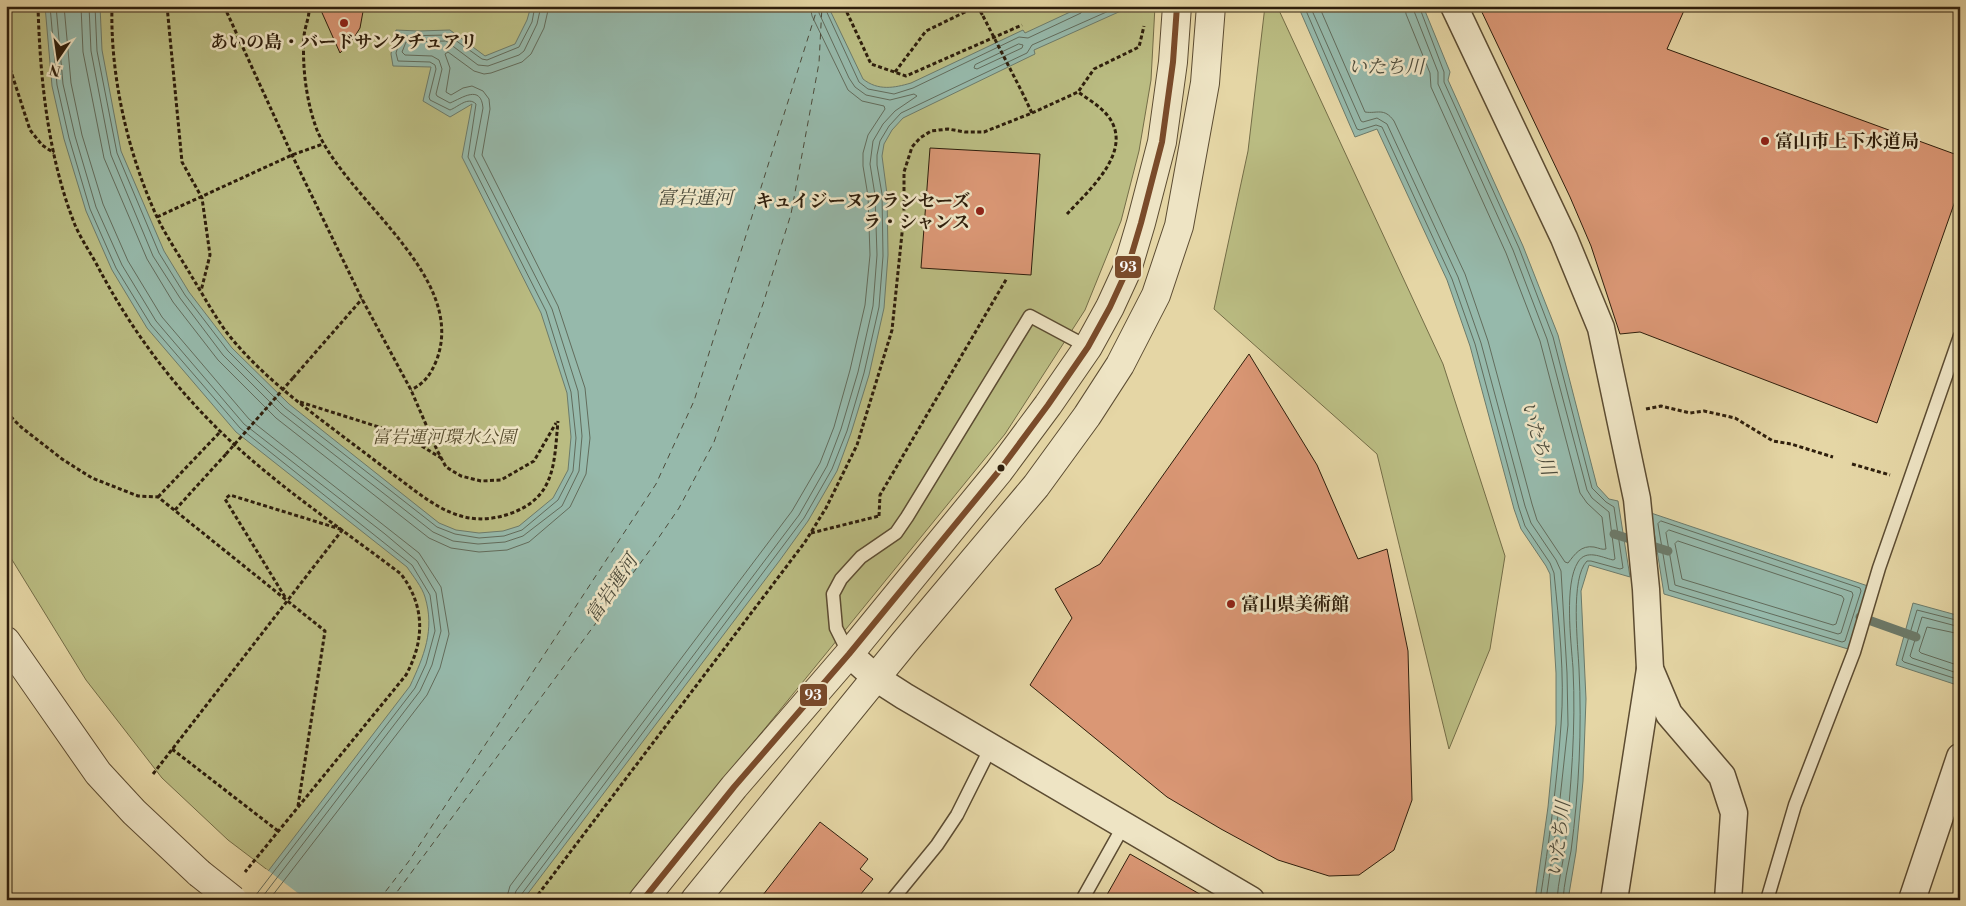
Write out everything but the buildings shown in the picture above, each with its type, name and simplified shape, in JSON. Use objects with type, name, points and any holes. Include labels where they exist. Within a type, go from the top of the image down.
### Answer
[{"type":"street","points":[[643,900],[734,787],[849,654],[999,471],[1088,347],[1110,307],[1127,270],[1162,142],[1177,6]]},
{"type":"street","points":[[695,900],[1036,486],[1087,416],[1120,365],[1156,295],[1179,226],[1205,83],[1211,6]]},
{"type":"street","points":[[1454,6],[1564,238],[1601,328],[1637,499],[1646,589],[1650,669],[1614,900]]},
{"type":"street","points":[[6,641],[98,773],[134,812],[199,873],[237,888]]},
{"type":"street","points":[[849,654],[876,678],[1251,900]]},
{"type":"street","points":[[1650,669],[1669,714],[1722,776],[1734,813],[1728,900]]},
{"type":"street","points":[[1912,900],[1960,758]]},
{"type":"lane","points":[[849,654],[836,628],[833,594],[841,579],[861,557],[896,533],[1030,316],[1088,347]]},
{"type":"lane","points":[[1767,900],[1795,805],[1854,652],[1879,568],[1960,336]]},
{"type":"lane","points":[[892,900],[937,845],[957,815],[991,747]]},
{"type":"lane","points":[[1082,900],[1124,825]]},
{"type":"path","points":[[38,6],[39,42],[46,107],[55,154],[76,226],[114,298],[147,350],[221,432],[274,477],[401,574],[410,586],[416,600],[420,622],[417,650],[406,675],[278,831],[237,888]]},
{"type":"path","points":[[112,6],[112,30],[118,90],[131,147],[157,218],[201,292],[232,339],[297,401],[430,503],[458,516],[476,520],[495,519],[521,510],[540,497],[554,467],[558,421],[534,461],[500,480],[481,481],[461,476],[446,467],[411,390],[362,299],[292,154],[224,6]]},
{"type":"path","points":[[167,6],[182,162],[202,198],[210,255],[201,292]]},
{"type":"path","points":[[309,6],[304,36],[306,88],[316,127],[323,144],[341,171],[379,214],[402,244],[432,288],[441,320],[440,349],[431,373],[420,386],[411,390]]},
{"type":"path","points":[[844,6],[871,64],[906,76],[1022,25]]},
{"type":"path","points":[[895,72],[926,31],[965,12],[972,6]]},
{"type":"path","points":[[977,6],[1032,113]]},
{"type":"path","points":[[534,900],[805,542],[846,471],[857,445],[892,330],[904,214],[904,172],[912,147],[920,138],[932,131],[948,129],[965,132],[984,132],[1078,92],[1094,68],[1140,47],[1145,23]]},
{"type":"path","points":[[6,56],[30,130],[42,145],[55,154]]},
{"type":"path","points":[[1067,214],[1104,174],[1114,152],[1116,141],[1114,129],[1107,115],[1078,92]]},
{"type":"path","points":[[157,218],[292,154],[323,144]]},
{"type":"path","points":[[879,516],[880,495],[1007,278]]},
{"type":"path","points":[[175,510],[362,299]]},
{"type":"path","points":[[297,401],[404,435],[442,459]]},
{"type":"path","points":[[1620,417],[1661,406],[1690,413],[1704,411],[1735,418],[1773,441],[1791,444],[1833,457]]},
{"type":"path","points":[[6,412],[21,427],[62,459],[92,478],[138,496],[158,497],[325,631],[298,806]]},
{"type":"path","points":[[158,497],[221,432]]},
{"type":"path","points":[[1852,464],[1896,476]]},
{"type":"path","points":[[286,600],[225,499],[230,495],[343,529]]},
{"type":"path","points":[[153,774],[286,600],[343,529]]},
{"type":"path","points":[[172,750],[278,831]]},
{"type":"green space","name":"富岩運河環水公園","points":[[6,6],[1155,6],[1151,80],[1139,151],[1121,221],[1085,310],[1005,434],[625,900],[307,900],[228,840],[162,778],[86,680],[6,550]]},
{"type":"green space","points":[[1265,6],[1277,6],[1443,364],[1505,556],[1490,649],[1449,749],[1377,454],[1214,309],[1248,151]]},
{"type":"water","name":"富岩運河","points":[[45,6],[100,6],[102,50],[121,151],[164,251],[189,292],[232,348],[289,404],[439,523],[456,530],[479,533],[503,531],[519,526],[553,498],[568,470],[571,437],[567,393],[541,313],[462,157],[472,104],[450,117],[423,101],[431,67],[393,66],[391,54],[396,30],[450,30],[485,56],[515,44],[527,20],[531,6],[828,6],[863,79],[874,85],[886,87],[911,83],[1023,30],[1025,33],[1083,6],[1132,6],[1034,50],[1035,54],[903,118],[892,130],[884,144],[882,156],[887,194],[888,255],[884,308],[869,375],[837,471],[808,521],[780,560],[523,900],[246,900],[410,686],[424,653],[429,621],[428,609],[422,589],[407,567],[236,432],[147,328],[112,270],[86,211],[64,139],[52,86]]},
{"type":"water","name":"いたち川","points":[[1298,6],[1423,6],[1450,72],[1448,80],[1523,246],[1558,335],[1597,486],[1609,499],[1618,501],[1630,577],[1589,565],[1581,591],[1586,699],[1583,781],[1576,852],[1568,900],[1535,900],[1548,807],[1556,724],[1556,673],[1550,574],[1521,529],[1470,346],[1447,280],[1377,129],[1355,137]]},
{"type":"water","points":[[1651,513],[1868,586],[1848,649],[1664,594]]},
{"type":"water","points":[[1913,603],[1960,616],[1960,686],[1896,665]]},
{"type":"pier","points":[[266,869],[307,900],[243,900]]},
{"type":"waterway","points":[[1614,534],[1668,551]]},
{"type":"waterway","points":[[1860,617],[1916,637]]},
{"type":"ferry route","points":[[379,900],[409,861],[656,484],[694,401],[818,6]]},
{"type":"ferry route","points":[[391,900],[653,546],[679,508],[714,442],[763,304],[791,214],[819,63],[822,6]]},
{"type":"transit line","name":"93","points":[[643,900],[734,787],[849,654],[999,471],[1088,347],[1110,307],[1127,270],[1141,223],[1162,142],[1173,62],[1177,6]]},
{"type":"place","name":"あいの島・バードサンクチュアリ","points":[[344,23]]},
{"type":"place","name":"富山市上下水道局","points":[[1765,141]]},
{"type":"place","name":"キュイジーヌフランセーズ ラ・シャンス","points":[[980,211]]},
{"type":"place","name":"富山県美術館","points":[[1231,604]]}]
